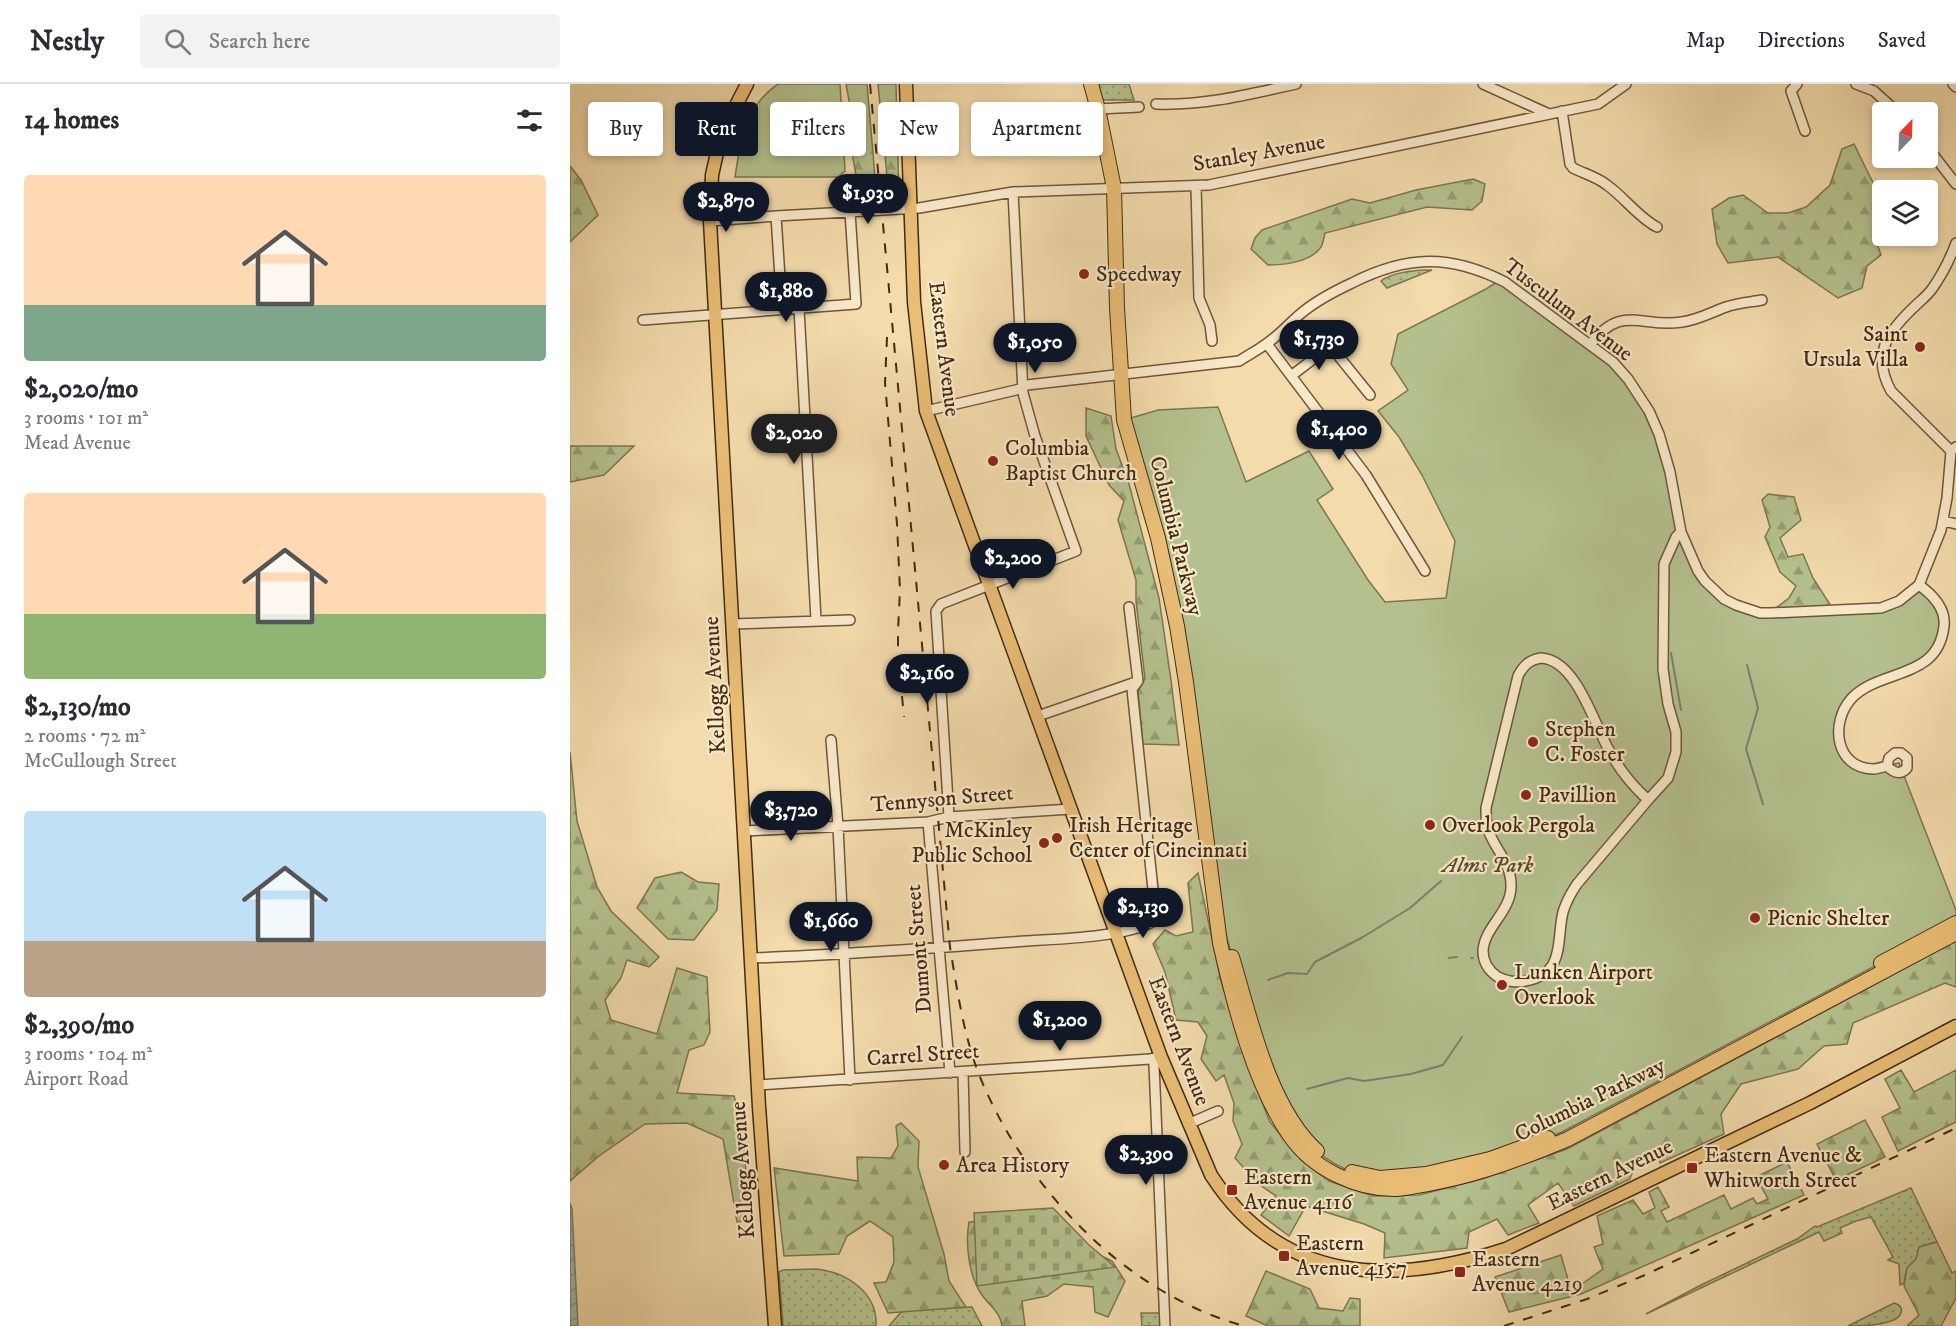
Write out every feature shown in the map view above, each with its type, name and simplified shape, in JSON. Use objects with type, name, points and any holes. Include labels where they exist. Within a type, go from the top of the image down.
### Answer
[{"type":"highway","name":"Columbia Parkway","points":[[1082,84],[1088,102]]},
{"type":"highway","name":"Columbia Parkway","points":[[1090,84],[1096,102]]},
{"type":"highway","name":"Columbia Parkway","points":[[1103,140],[1114,188],[1115,259],[1124,420],[1158,538],[1177,626],[1220,943],[1230,986],[1265,1090],[1291,1137],[1304,1152],[1318,1164],[1337,1175],[1365,1185],[1397,1189],[1468,1176],[1522,1158],[1568,1139],[1956,933]]},
{"type":"highway","name":"Columbia Parkway","points":[[1216,907],[1256,1037],[1286,1111],[1309,1144],[1321,1155],[1350,1171],[1380,1178],[1417,1175],[1464,1166],[1514,1151],[1562,1132],[1956,923]]},
{"type":"main road","name":"Kellogg Avenue","points":[[747,84],[721,135],[712,175],[710,221],[744,831],[775,1326]]},
{"type":"main road","name":"Eastern Avenue","points":[[906,84],[914,302],[926,411],[1115,932],[1188,1124],[1211,1175],[1221,1191],[1263,1234],[1311,1259],[1346,1268],[1384,1270],[1436,1266],[1506,1249],[1810,1103],[1956,1026]]},
{"type":"street","points":[[1156,104],[1208,103],[1296,84]]},
{"type":"street","points":[[1483,84],[1548,114]]},
{"type":"street","name":"Stanley Avenue","points":[[710,221],[919,208],[1012,192],[1196,186],[1219,183],[1598,104],[1626,84]]},
{"type":"street","points":[[1797,84],[1791,91],[1805,131]]},
{"type":"street","points":[[1856,84],[1874,91],[1886,102]]},
{"type":"street","points":[[1103,109],[1138,106]]},
{"type":"street","points":[[1562,111],[1570,164],[1573,168],[1606,184],[1635,208],[1646,221],[1658,227]]},
{"type":"street","points":[[1938,161],[1956,184]]},
{"type":"street","points":[[1196,186],[1199,298],[1210,325],[1212,341]]},
{"type":"street","points":[[949,817],[935,616],[938,607],[1076,551],[1035,436],[1022,388],[1012,192]]},
{"type":"street","points":[[644,320],[856,304],[850,212]]},
{"type":"street","points":[[776,216],[782,309]]},
{"type":"street","points":[[1887,766],[1873,769],[1851,760],[1844,752],[1838,738],[1841,715],[1849,701],[1859,691],[1871,684],[1909,671],[1929,658],[1942,638],[1950,616],[1933,596],[1919,585],[1944,521],[1954,449],[1891,391],[1886,383],[1881,364],[1883,348],[1889,336],[1909,311],[1931,290],[1956,243]]},
{"type":"street","name":"Tusculum Avenue","points":[[926,411],[1027,385],[1239,361],[1267,344],[1304,311],[1330,294],[1362,278],[1390,266],[1421,261],[1455,263],[1500,280],[1613,362],[1628,379],[1649,411],[1664,447],[1681,532],[1698,571],[1724,599],[1760,613],[1881,608],[1899,601],[1919,585]]},
{"type":"street","points":[[1590,345],[1599,332],[1620,322],[1634,319],[1681,323],[1727,307],[1762,300]]},
{"type":"street","points":[[799,309],[816,620]]},
{"type":"street","points":[[1267,344],[1366,475],[1425,571]]},
{"type":"street","points":[[1291,376],[1329,347],[1370,395]]},
{"type":"street","points":[[1944,521],[1956,524]]},
{"type":"street","points":[[1648,800],[1611,755],[1576,684],[1559,663],[1541,658],[1526,664],[1518,676],[1486,808],[1487,828],[1507,865],[1512,882],[1510,898],[1484,945],[1484,958],[1489,970],[1500,978],[1520,982],[1537,977],[1550,967],[1559,950],[1563,914],[1569,895],[1668,778],[1676,752],[1676,732],[1668,704],[1663,669],[1664,564],[1681,532]]},
{"type":"street","points":[[752,958],[939,948],[1115,932],[1149,924],[1156,918],[1132,689],[1138,681],[1130,607]]},
{"type":"street","points":[[732,624],[850,620]]},
{"type":"street","points":[[1038,716],[1138,681]]},
{"type":"street","points":[[831,740],[838,826],[850,1080]]},
{"type":"street","name":"Tennyson Street","points":[[744,831],[928,822],[949,817],[1071,809]]},
{"type":"street","name":"Dumont Street","points":[[928,822],[950,1073]]},
{"type":"street","points":[[1161,1057],[1155,1065],[1165,1326]]},
{"type":"street","name":"Carrel Street","points":[[759,1085],[1161,1057]]},
{"type":"street","points":[[963,1072],[965,1152]]},
{"type":"street","points":[[1188,1124],[1218,1111]]},
{"type":"green space","points":[[778,84],[840,84],[841,102],[770,102],[770,156],[844,156],[845,171],[838,177],[735,177],[738,156],[758,156],[758,102]]},
{"type":"green space","points":[[846,84],[867,84],[877,200],[860,200],[853,156],[866,156],[866,102],[849,102]]},
{"type":"green space","points":[[878,84],[896,84],[896,102],[880,102]]},
{"type":"green space","points":[[1097,84],[1129,84],[1134,100],[1101,99]]},
{"type":"green space","points":[[1854,144],[1872,181],[1872,246],[1878,246],[1881,255],[1867,266],[1862,288],[1838,298],[1778,257],[1728,263],[1717,244],[1712,209],[1729,198],[1743,195],[1768,213],[1788,213],[1806,207],[1830,185],[1842,149]]},
{"type":"green space","points":[[885,156],[898,156],[899,199],[889,196]]},
{"type":"green space","points":[[570,166],[581,180],[598,215],[570,242]]},
{"type":"green space","points":[[1473,179],[1485,184],[1482,201],[1472,210],[1427,207],[1325,233],[1322,246],[1317,252],[1289,263],[1268,265],[1251,249],[1255,238],[1262,230],[1352,199],[1370,203],[1416,190]]},
{"type":"green space","points":[[1432,270],[1387,288],[1381,281],[1395,274]]},
{"type":"green space","name":"Alms Park","points":[[1500,280],[1613,362],[1659,434],[1681,532],[1705,581],[1749,610],[1881,608],[1919,585],[1933,596],[1944,626],[1929,658],[1859,691],[1838,725],[1851,760],[1873,769],[1899,763],[1956,910],[1956,923],[1562,1132],[1426,1174],[1347,1170],[1321,1155],[1298,1129],[1244,996],[1224,928],[1186,682],[1124,420],[1158,410],[1218,407],[1246,482],[1309,451],[1333,489],[1317,500],[1368,580],[1385,602],[1446,598],[1455,541],[1422,475],[1399,437],[1378,411],[1408,390],[1391,364],[1398,334]]},
{"type":"green space","points":[[1086,408],[1111,416],[1116,449],[1129,484],[1159,598],[1179,745],[1143,744],[1138,691],[1145,679],[1136,601],[1136,580],[1118,520],[1124,501],[1109,485],[1086,436]]},
{"type":"green space","points":[[570,446],[634,446],[604,475],[570,482]]},
{"type":"green space","points":[[1768,494],[1794,497],[1801,520],[1780,538],[1788,557],[1803,554],[1813,578],[1831,606],[1776,608],[1789,598],[1796,586],[1780,572],[1765,537],[1770,527],[1762,500]]},
{"type":"green space","points":[[570,752],[577,821],[597,887],[611,911],[659,957],[649,967],[627,960],[621,978],[605,1000],[611,1020],[657,1034],[677,968],[707,977],[710,1032],[704,1045],[689,1050],[677,1093],[734,1096],[742,1123],[750,1220],[737,1222],[723,1139],[687,1123],[645,1124],[599,1156],[570,1181]]},
{"type":"green space","points":[[681,872],[698,882],[719,884],[717,910],[694,940],[668,939],[637,908],[655,878]]},
{"type":"green space","points":[[1198,873],[1221,981],[1250,1072],[1270,1122],[1302,1161],[1329,1181],[1373,1196],[1419,1195],[1482,1179],[1567,1149],[1956,941],[1956,987],[1945,983],[1853,1023],[1847,1044],[1824,1046],[1798,1069],[1741,1084],[1721,1114],[1724,1134],[1660,1163],[1658,1152],[1637,1157],[1630,1179],[1574,1206],[1558,1183],[1528,1205],[1539,1223],[1508,1235],[1497,1219],[1469,1232],[1467,1248],[1384,1258],[1385,1233],[1364,1224],[1306,1206],[1289,1236],[1261,1215],[1276,1196],[1257,1183],[1235,1158],[1242,1144],[1233,1121],[1234,1103],[1224,1075],[1216,1081],[1201,1059],[1207,1036],[1198,1022],[1176,1020],[1165,972],[1153,944],[1165,930],[1176,936],[1193,932],[1188,883]]},
{"type":"green space","points":[[1901,1070],[1914,1092],[1956,1070],[1956,1122],[1898,1151],[1882,1117],[1900,1108],[1885,1079]]},
{"type":"green space","points":[[1865,1120],[1885,1157],[1836,1180],[1817,1144]]},
{"type":"green space","points":[[901,1123],[919,1141],[918,1167],[944,1254],[949,1281],[966,1307],[888,1313],[874,1283],[886,1282],[894,1262],[893,1237],[870,1221],[847,1236],[839,1254],[784,1256],[774,1168],[858,1181],[857,1157],[891,1158],[898,1146],[896,1126]]},
{"type":"green space","points":[[1787,1162],[1804,1195],[1581,1294],[1509,1312],[1495,1277],[1561,1255],[1569,1283],[1582,1284],[1603,1269],[1594,1247],[1603,1244],[1597,1216],[1633,1200],[1643,1214],[1655,1208],[1649,1192],[1658,1187],[1669,1207],[1661,1211],[1667,1222],[1724,1195],[1731,1209],[1753,1198],[1757,1204],[1768,1199],[1756,1177]]},
{"type":"green space","points":[[1911,1188],[1937,1242],[1925,1245],[1907,1268],[1904,1283],[1900,1285],[1899,1264],[1888,1260],[1893,1257],[1871,1217],[1840,1228],[1842,1233],[1824,1241],[1819,1232],[1646,1314],[1797,1239],[1815,1226]]},
{"type":"green space","points":[[1053,1208],[1089,1245],[1115,1267],[977,1286],[974,1213]]},
{"type":"green space","points":[[987,1221],[1080,1245],[1112,1261],[1125,1281],[1108,1317],[1095,1312],[1093,1287],[1064,1284],[1047,1296],[1022,1301],[1025,1326],[1002,1326],[997,1313],[978,1288],[969,1260],[969,1222]]},
{"type":"green space","points":[[1937,1242],[1952,1273],[1956,1271],[1956,1298],[1941,1326],[1907,1326],[1919,1315],[1904,1286],[1907,1268],[1916,1259],[1919,1247]]},
{"type":"green space","points":[[816,1269],[839,1275],[858,1286],[872,1304],[876,1326],[783,1326],[779,1272]]},
{"type":"green space","points":[[1266,1271],[1310,1289],[1319,1308],[1343,1311],[1350,1298],[1360,1299],[1360,1326],[1268,1326],[1246,1316]]},
{"type":"green space","points":[[1894,1303],[1900,1306],[1901,1313],[1893,1321],[1848,1326]]},
{"type":"green space","points":[[972,1307],[982,1326],[889,1326],[902,1311]]},
{"type":"green space","points":[[1141,1313],[1160,1313],[1161,1326],[1142,1326]]},
{"type":"water","points":[[570,1203],[572,1209],[578,1326],[570,1326]]},
{"type":"waterway","points":[[1671,653],[1681,710]]},
{"type":"waterway","points":[[1747,665],[1758,708],[1746,749],[1763,804]]},
{"type":"waterway","points":[[1268,980],[1288,973],[1307,974],[1315,962],[1363,937],[1410,908],[1441,881]]},
{"type":"waterway","points":[[1449,958],[1457,957]]},
{"type":"waterway","points":[[1307,1089],[1348,1078],[1364,1081],[1411,1074],[1443,1065],[1462,1037]]},
{"type":"railway","points":[[870,84],[950,947],[968,1041],[978,1072],[997,1114],[1022,1155],[1050,1194],[1083,1229],[1119,1261],[1158,1288],[1200,1310],[1244,1326]]},
{"type":"railway","points":[[887,337],[885,383],[897,524],[900,590],[898,655],[904,717]]},
{"type":"railway","points":[[1504,1326],[1587,1299],[1645,1275],[1956,1128]]},
{"type":"place","name":"Speedway","points":[[1084,274]]},
{"type":"place","name":"Saint Ursula Villa","points":[[1920,347]]},
{"type":"place","name":"Columbia Baptist Church","points":[[993,461]]},
{"type":"place","name":"Stephen C. Foster","points":[[1533,742]]},
{"type":"place","name":"Pavillion","points":[[1526,795]]},
{"type":"place","name":"Overlook Pergola","points":[[1430,825]]},
{"type":"place","name":"Irish Heritage Center of Cincinnati","points":[[1057,838]]},
{"type":"place","name":"McKinley Public School","points":[[1044,843]]},
{"type":"place","name":"Picnic Shelter","points":[[1755,918]]},
{"type":"place","name":"Lunken Airport Overlook","points":[[1502,985]]},
{"type":"place","name":"Area History","points":[[944,1165]]},
{"type":"place","name":"Eastern Avenue & Whitworth Street","points":[[1692,1168]]},
{"type":"place","name":"Eastern Avenue 4116","points":[[1232,1190]]},
{"type":"place","name":"Eastern Avenue 4157","points":[[1284,1256]]},
{"type":"place","name":"Eastern Avenue 4219","points":[[1460,1272]]}]
